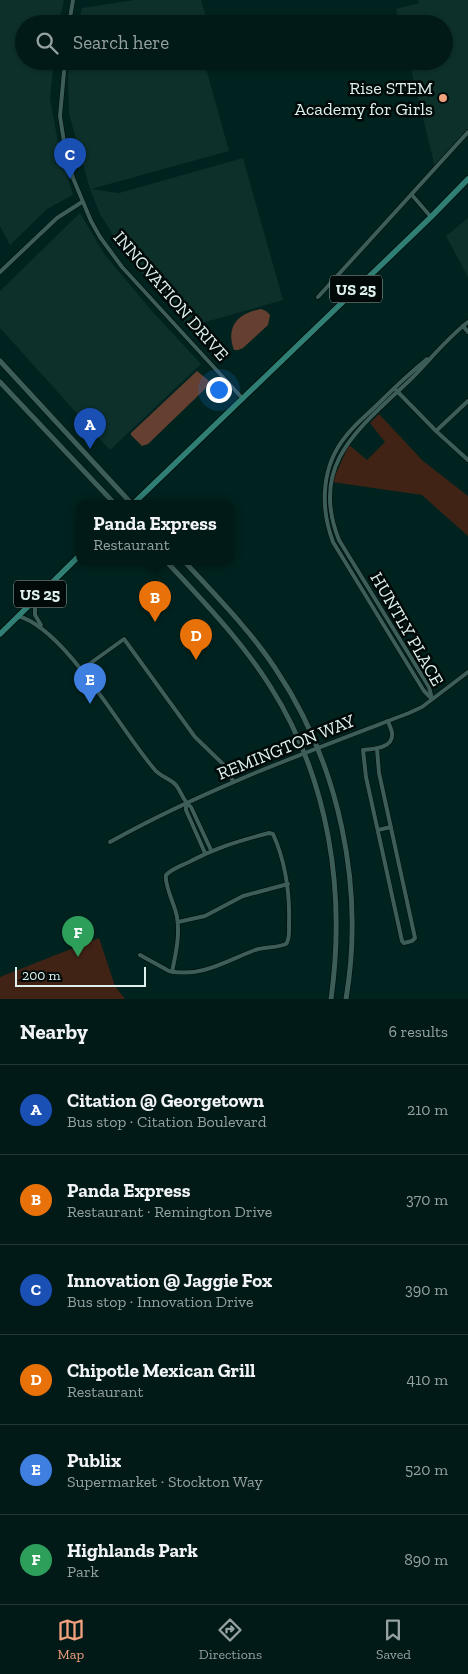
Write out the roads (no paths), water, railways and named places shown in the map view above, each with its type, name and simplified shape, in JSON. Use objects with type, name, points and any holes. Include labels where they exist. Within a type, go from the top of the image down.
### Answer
[{"type":"main road","name":"US 25","points":[[136,500],[243,399],[468,179]]},
{"type":"main road","points":[[0,361],[130,500]]},
{"type":"main road","points":[[0,382],[111,500]]},
{"type":"main road","name":"US 25","points":[[0,634],[76,559]]},
{"type":"main road","points":[[170,565],[230,631],[254,663],[277,699],[304,753],[323,814],[335,878],[337,933],[331,999]]},
{"type":"main road","points":[[188,565],[236,616],[276,669],[302,714],[317,748],[335,802],[349,872],[352,901],[352,936],[346,999]]},
{"type":"street","points":[[70,15],[73,0]]},
{"type":"street","name":"INNOVATION DRIVE","points":[[63,70],[60,116],[67,159],[82,202],[100,237],[122,267],[243,399]]},
{"type":"street","points":[[318,297],[468,132]]},
{"type":"street","points":[[412,195],[431,217]]},
{"type":"street","points":[[0,272],[57,218],[82,202]]},
{"type":"street","name":"HUNTLY PLACE","points":[[432,699],[424,691],[332,542],[324,511],[325,484],[332,459],[340,444],[354,427],[468,322]]},
{"type":"street","points":[[464,326],[468,332]]},
{"type":"street","points":[[396,389],[436,432],[468,460]]},
{"type":"street","points":[[436,432],[468,401]]},
{"type":"street","points":[[35,598],[35,615],[47,633]]},
{"type":"street","points":[[18,616],[35,623],[47,633],[81,670],[156,772],[177,786],[186,803],[191,807],[211,850]]},
{"type":"street","points":[[81,670],[124,638],[195,736],[224,765],[233,781]]},
{"type":"street","name":"REMINGTON WAY","points":[[110,842],[233,781],[409,714],[468,672]]},
{"type":"street","points":[[377,749],[379,773],[414,938],[412,941],[404,943],[402,941],[366,777],[363,750],[377,749],[391,741],[392,733],[388,721]]},
{"type":"street","points":[[186,803],[186,810],[205,853]]},
{"type":"street","points":[[378,830],[391,827]]},
{"type":"street","points":[[140,955],[172,972],[200,972],[256,950],[286,944],[288,941],[290,904],[288,884],[272,833],[231,842],[171,870],[166,875],[166,881],[176,908],[178,922],[178,939],[172,972]]},
{"type":"street","points":[[178,922],[204,916],[244,896],[288,884]]},
{"type":"place","name":"Rise STEM Academy for Girls","points":[[443,98]]},
{"type":"place","name":"Innovation @ Jaggie Fox","points":[[70,179]]},
{"type":"place","name":"Citation @ Georgetown","points":[[90,449]]},
{"type":"place","name":"Panda Express","points":[[155,622]]},
{"type":"place","name":"Chipotle Mexican Grill","points":[[196,660]]},
{"type":"place","name":"Publix","points":[[90,704]]},
{"type":"place","name":"Highlands Park","points":[[78,957]]}]
